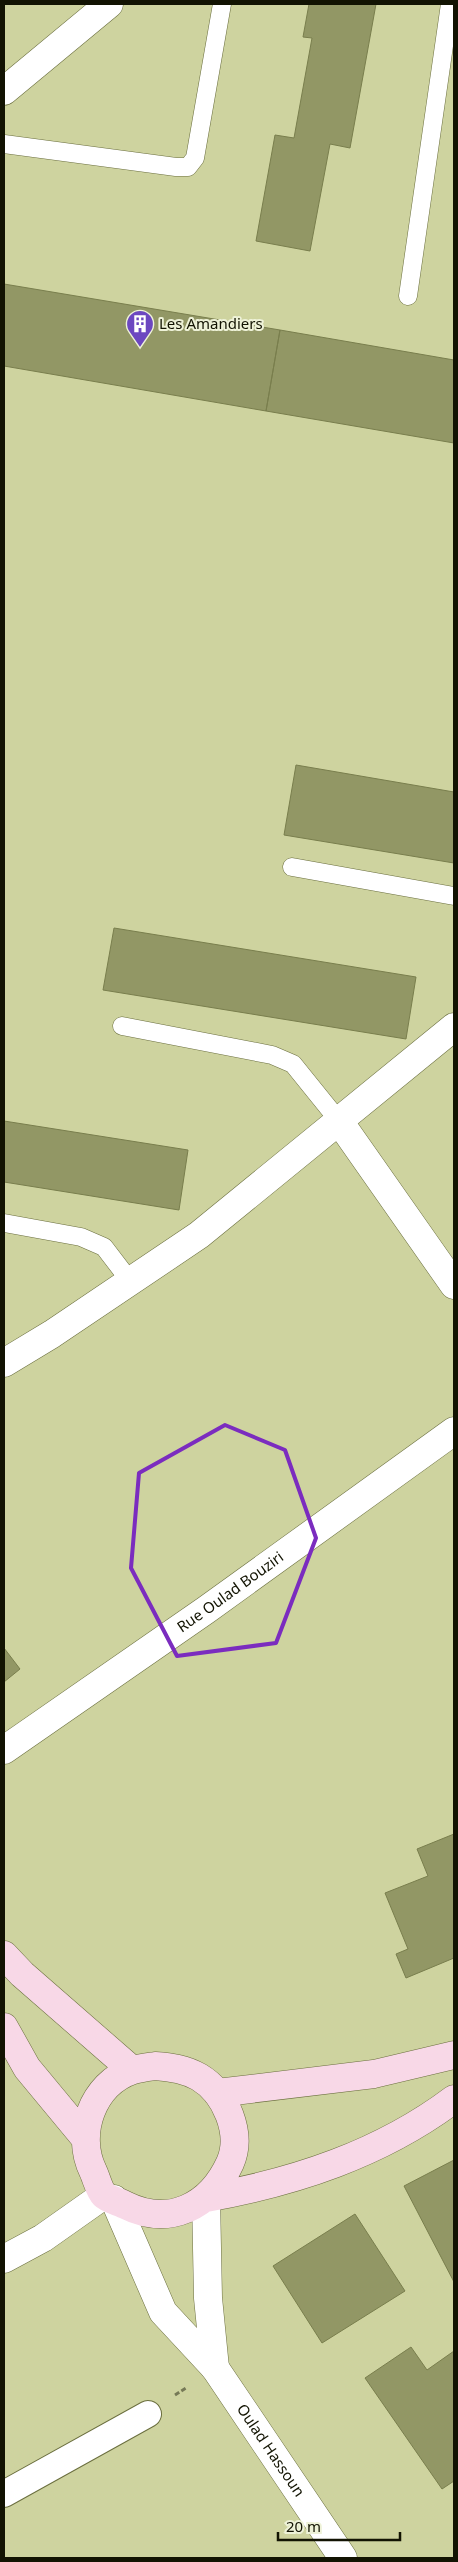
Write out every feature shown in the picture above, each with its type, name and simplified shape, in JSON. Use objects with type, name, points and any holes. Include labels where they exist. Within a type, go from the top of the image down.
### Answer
[{"type":"main road","points":[[4,1955],[22,1974],[132,2070]]},
{"type":"main road","points":[[4,2027],[27,2068],[84,2138]]},
{"type":"main road","points":[[217,2093],[374,2074],[454,2055]]},
{"type":"main road","points":[[155,2066],[179,2068],[200,2078],[217,2093],[229,2114],[234,2137],[231,2159],[222,2181],[206,2198],[186,2210],[163,2215],[137,2211],[109,2197],[88,2160],[84,2138],[88,2117],[98,2097],[113,2082],[132,2070],[155,2066]]},
{"type":"main road","points":[[206,2198],[258,2189],[311,2174],[370,2149],[435,2114],[454,2100]]},
{"type":"street","points":[[4,92],[109,4]]},
{"type":"street","points":[[4,1363],[52,1334],[199,1235],[454,1027]]},
{"type":"street","points":[[339,1121],[454,1285]]},
{"type":"street","name":"Rue Oulad Bouziri","points":[[4,1750],[206,1610],[454,1431]]},
{"type":"street","points":[[4,2259],[43,2238],[109,2197]]},
{"type":"street","name":"Oulad Hassoun","points":[[109,2197],[163,2312],[215,2368],[343,2558]]},
{"type":"street","name":"Oulad Hassoun","points":[[206,2198],[208,2298],[215,2368]]},
{"type":"street","points":[[4,2494],[148,2414]]},
{"type":"lane","points":[[4,144],[188,167],[195,158],[222,4]]},
{"type":"lane","points":[[408,296],[450,4]]},
{"type":"lane","points":[[292,867],[454,896]]},
{"type":"lane","points":[[122,1026],[272,1055],[293,1064],[339,1121]]},
{"type":"lane","points":[[4,1223],[81,1237],[104,1247],[130,1281]]},
{"type":"path","points":[[148,2414],[215,2368]]},
{"type":"highlighted area","points":[[225,1425],[285,1450],[316,1538],[276,1643],[177,1656],[131,1568],[139,1473]]},
{"type":"building","points":[[309,4],[376,4],[350,148],[330,144],[310,251],[256,241],[275,135],[294,138],[312,38],[303,37]]},
{"type":"building","name":"Les Amandiers","points":[[4,284],[280,330],[266,411],[4,366]]},
{"type":"building","points":[[280,330],[454,360],[454,443],[266,411]]},
{"type":"building","points":[[296,765],[454,792],[454,863],[284,835]]},
{"type":"building","points":[[114,928],[416,977],[406,1039],[103,990]]},
{"type":"building","points":[[4,1121],[188,1150],[179,1210],[4,1182]]},
{"type":"building","points":[[4,1648],[20,1669],[4,1682]]},
{"type":"building","points":[[454,1834],[454,1958],[406,1978],[396,1954],[408,1949],[385,1893],[428,1876],[417,1849]]},
{"type":"building","points":[[454,2160],[454,2282],[404,2186]]},
{"type":"building","points":[[355,2214],[405,2291],[322,2343],[273,2266]]},
{"type":"building","points":[[411,2347],[427,2370],[454,2351],[454,2481],[442,2489],[365,2378]]},
{"type":"place","name":"Les Amandiers","points":[[140,348]]}]
